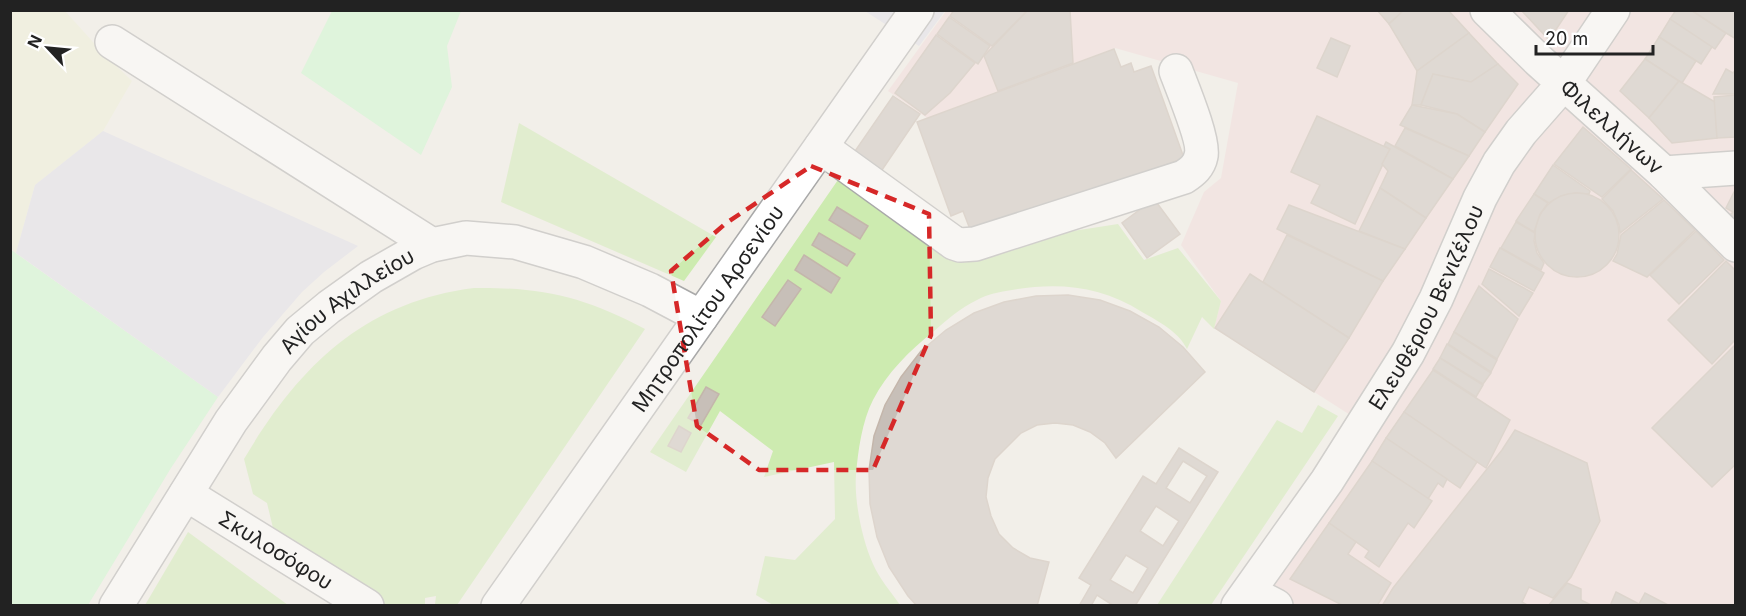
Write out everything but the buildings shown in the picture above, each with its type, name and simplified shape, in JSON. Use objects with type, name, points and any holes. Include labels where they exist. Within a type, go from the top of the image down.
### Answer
[{"type":"street","name":"Μητροπολίτου Αρσενίου","points":[[498,606],[917,10]]},
{"type":"street","name":"Φιλελλήνων","points":[[1487,10],[1664,173],[1736,245]]},
{"type":"street","name":"Ελευθέριου Βενιζέλου","points":[[1254,601],[1408,353],[1436,299],[1480,198],[1499,164],[1521,132],[1564,83],[1613,10]]},
{"type":"street","points":[[112,42],[432,245]]},
{"type":"street","points":[[821,147],[954,243],[975,244],[1184,177],[1192,172],[1198,165],[1202,148],[1176,70]]},
{"type":"street","points":[[1664,173],[1736,168]]},
{"type":"street","name":"Αγίου Αχιλλείου","points":[[116,606],[231,421],[277,358],[300,331],[370,277],[432,245],[466,238],[515,242],[584,262],[623,278],[701,317]]},
{"type":"street","name":"Σκυλοσόφου","points":[[186,494],[366,606]]},
{"type":"highlighted area","points":[[811,166],[929,214],[931,335],[873,470],[759,470],[697,426],[671,271],[725,224]]},
{"type":"shaded area","points":[[865,11],[945,11],[919,46]]},
{"type":"shaded area","points":[[946,11],[1735,11],[1735,605],[1245,605],[1369,427],[1214,328],[1221,301],[1181,245],[1204,192],[1221,178],[1238,83],[1115,48],[927,118],[888,91]]},
{"type":"shaded area","points":[[103,131],[358,246],[302,292],[263,337],[218,397],[16,253],[35,185]]},
{"type":"green space","points":[[11,11],[65,11],[132,81],[103,131],[35,185],[16,253],[11,249]]},
{"type":"green space","points":[[332,11],[461,11],[447,46],[452,87],[421,155],[301,73]]},
{"type":"green space","points":[[519,123],[716,237],[684,281],[501,202]]},
{"type":"green space","points":[[840,177],[915,233],[1047,235],[1118,224],[1144,260],[1178,248],[1221,301],[1214,329],[1202,317],[1187,349],[1179,337],[1168,328],[1127,303],[1111,296],[1079,288],[1046,286],[1003,292],[981,298],[959,310],[916,346],[892,371],[873,400],[861,436],[856,485],[862,532],[876,569],[900,605],[773,605],[756,595],[765,556],[795,560],[835,519],[834,462],[764,477],[773,451],[720,411],[686,472],[650,452]]},
{"type":"green space","points":[[10,249],[218,397],[171,468],[88,605],[11,605]]},
{"type":"green space","points":[[474,288],[521,289],[562,296],[603,309],[645,329],[457,605],[435,604],[436,596],[425,598],[425,605],[383,605],[338,575],[340,570],[273,528],[267,503],[253,494],[244,459],[288,395],[338,344],[367,324],[399,308],[435,296]]},
{"type":"green space","points":[[1318,405],[1338,416],[1211,605],[1157,605],[1277,420],[1302,433]]},
{"type":"green space","points":[[188,532],[288,605],[145,605]]}]
